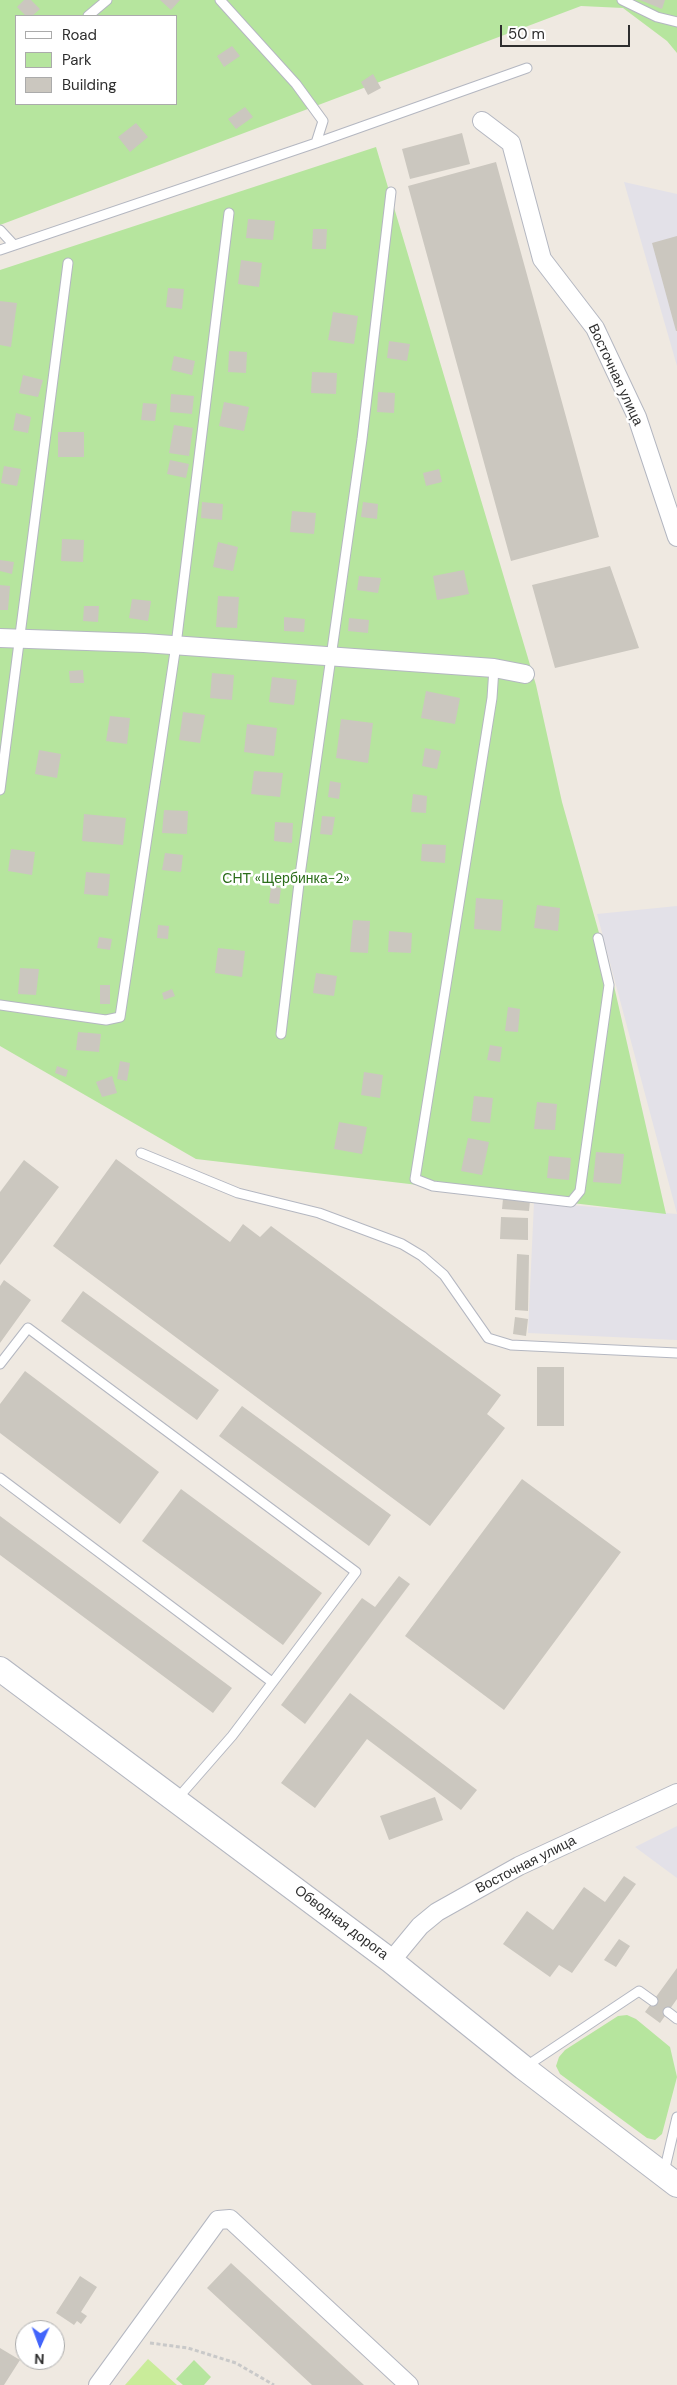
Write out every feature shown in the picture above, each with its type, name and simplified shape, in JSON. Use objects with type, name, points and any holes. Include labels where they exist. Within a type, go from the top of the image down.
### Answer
[{"type":"main road","name":"Обводная дорога","points":[[0,1669],[391,1961],[524,2068],[670,2180]]},
{"type":"street","name":"Восточная улица","points":[[482,120],[511,143],[542,259],[595,328],[637,417],[677,537]]},
{"type":"street","points":[[0,638],[176,645],[494,668],[526,674]]},
{"type":"street","name":"Восточная улица","points":[[391,1961],[420,1926],[436,1912],[519,1866],[677,1793]]},
{"type":"street","points":[[98,2385],[218,2220],[230,2218],[409,2385]]},
{"type":"lane","points":[[89,15],[106,0]]},
{"type":"lane","points":[[220,0],[296,84],[322,121],[316,143]]},
{"type":"lane","points":[[622,0],[657,16],[677,22]]},
{"type":"lane","points":[[0,250],[13,244],[316,143],[527,68]]},
{"type":"lane","points":[[281,1034],[302,865],[362,439],[391,192]]},
{"type":"lane","points":[[0,1005],[106,1020],[120,1017],[176,645],[229,214]]},
{"type":"lane","points":[[0,230],[13,244]]},
{"type":"lane","points":[[0,790],[68,263]]},
{"type":"lane","points":[[494,668],[491,707],[415,1179],[433,1186],[571,1202],[580,1191],[608,985],[598,938]]},
{"type":"lane","points":[[140,1153],[238,1193],[319,1214],[402,1244],[422,1256],[444,1275],[488,1338],[511,1345],[677,1353]]},
{"type":"lane","points":[[0,1364],[28,1328],[356,1572],[232,1736],[176,1800]]},
{"type":"lane","points":[[0,1478],[272,1682]]},
{"type":"lane","points":[[524,2068],[639,1991],[653,2001]]},
{"type":"lane","points":[[668,2012],[677,2019]]},
{"type":"lane","points":[[670,2180],[677,2117]]},
{"type":"path","points":[[145,2342],[188,2348],[236,2363],[274,2385]]},
{"type":"shaded area","points":[[624,182],[677,194],[677,366]]},
{"type":"shaded area","points":[[677,906],[677,1214],[597,914]]},
{"type":"shaded area","points":[[534,1202],[677,1214],[677,1340],[528,1333]]},
{"type":"shaded area","points":[[677,1826],[677,1878],[635,1847]]},
{"type":"green space","points":[[0,0],[677,0],[677,53],[667,41],[623,8],[581,6],[0,225]]},
{"type":"green space","name":"СНТ «Щербинка-2»","points":[[376,147],[536,685],[562,802],[614,986],[666,1214],[196,1159],[0,1046],[0,270]]},
{"type":"green space","points":[[627,2015],[636,2019],[670,2047],[677,2077],[662,2134],[655,2140],[647,2138],[560,2074],[556,2066],[559,2057],[565,2050],[618,2016]]},
{"type":"green space","points":[[148,2359],[177,2385],[125,2385]]},
{"type":"green space","points":[[194,2360],[211,2377],[204,2385],[183,2385],[176,2379]]},
{"type":"building","points":[[24,0],[31,0],[40,9],[33,15],[25,15],[17,7]]},
{"type":"building","points":[[160,0],[180,0],[171,10]]},
{"type":"building","points":[[640,0],[665,0],[662,9]]},
{"type":"building","points":[[232,46],[240,56],[224,67],[217,56]]},
{"type":"building","points":[[373,74],[381,88],[368,95],[361,82]]},
{"type":"building","points":[[245,107],[253,117],[236,129],[228,119]]},
{"type":"building","points":[[136,123],[148,137],[130,152],[118,137]]},
{"type":"building","points":[[462,133],[470,164],[410,179],[402,149]]},
{"type":"building","points":[[496,162],[599,537],[511,561],[408,186]]},
{"type":"building","points":[[248,219],[275,221],[273,240],[246,238]]},
{"type":"building","points":[[313,229],[327,229],[326,249],[312,249]]},
{"type":"building","points":[[677,236],[677,331],[676,331],[652,243]]},
{"type":"building","points":[[241,260],[262,263],[259,287],[238,284]]},
{"type":"building","points":[[168,288],[184,289],[182,309],[166,307]]},
{"type":"building","points":[[0,301],[17,303],[11,347],[0,345]]},
{"type":"building","points":[[333,312],[358,316],[354,344],[328,340]]},
{"type":"building","points":[[389,341],[410,344],[407,361],[387,358]]},
{"type":"building","points":[[229,351],[247,352],[246,373],[228,372]]},
{"type":"building","points":[[174,356],[195,361],[192,375],[171,370]]},
{"type":"building","points":[[312,372],[337,373],[336,394],[311,393]]},
{"type":"building","points":[[23,375],[43,380],[38,397],[19,393]]},
{"type":"building","points":[[378,392],[395,393],[394,413],[377,412]]},
{"type":"building","points":[[171,394],[194,396],[192,414],[170,412]]},
{"type":"building","points":[[224,402],[249,407],[244,431],[219,426]]},
{"type":"building","points":[[143,403],[157,404],[155,421],[141,420]]},
{"type":"building","points":[[16,413],[31,417],[28,433],[13,430]]},
{"type":"building","points":[[174,425],[193,428],[189,456],[169,453]]},
{"type":"building","points":[[58,432],[84,432],[84,457],[58,457]]},
{"type":"building","points":[[170,460],[189,464],[186,478],[167,474]]},
{"type":"building","points":[[4,466],[21,469],[17,486],[1,483]]},
{"type":"building","points":[[439,469],[442,482],[426,486],[423,473]]},
{"type":"building","points":[[202,502],[223,504],[222,520],[201,518]]},
{"type":"building","points":[[363,502],[378,504],[377,519],[361,517]]},
{"type":"building","points":[[292,511],[316,513],[314,534],[290,532]]},
{"type":"building","points":[[62,539],[84,540],[83,562],[61,561]]},
{"type":"building","points":[[218,542],[238,547],[233,571],[213,567]]},
{"type":"building","points":[[0,560],[14,562],[12,574],[0,571]]},
{"type":"building","points":[[610,566],[639,648],[555,668],[532,585]]},
{"type":"building","points":[[464,570],[469,594],[437,600],[433,576]]},
{"type":"building","points":[[359,576],[381,578],[378,593],[357,590]]},
{"type":"building","points":[[0,585],[10,586],[8,610],[0,610]]},
{"type":"building","points":[[218,596],[239,597],[237,628],[216,627]]},
{"type":"building","points":[[132,599],[151,601],[148,621],[129,618]]},
{"type":"building","points":[[84,606],[99,606],[98,622],[83,621]]},
{"type":"building","points":[[284,617],[305,619],[304,632],[284,631]]},
{"type":"building","points":[[349,618],[369,620],[368,633],[348,631]]},
{"type":"building","points":[[83,670],[84,683],[70,683],[69,671]]},
{"type":"building","points":[[212,673],[234,675],[232,700],[210,698]]},
{"type":"building","points":[[272,677],[297,680],[294,705],[269,702]]},
{"type":"building","points":[[426,691],[460,698],[455,724],[421,718]]},
{"type":"building","points":[[183,712],[205,715],[200,743],[179,740]]},
{"type":"building","points":[[110,716],[130,718],[127,744],[106,741]]},
{"type":"building","points":[[341,719],[373,723],[368,763],[336,758]]},
{"type":"building","points":[[247,724],[277,728],[274,756],[244,752]]},
{"type":"building","points":[[425,748],[441,751],[437,769],[422,766]]},
{"type":"building","points":[[39,750],[61,754],[57,778],[35,774]]},
{"type":"building","points":[[254,771],[283,773],[280,797],[251,794]]},
{"type":"building","points":[[330,781],[341,783],[339,799],[328,797]]},
{"type":"building","points":[[413,794],[427,796],[426,813],[411,812]]},
{"type":"building","points":[[164,810],[188,811],[187,834],[162,833]]},
{"type":"building","points":[[84,814],[126,818],[123,845],[82,841]]},
{"type":"building","points":[[322,816],[335,817],[332,835],[320,834]]},
{"type":"building","points":[[275,822],[293,823],[292,843],[274,841]]},
{"type":"building","points":[[422,844],[446,845],[445,863],[421,861]]},
{"type":"building","points":[[11,849],[35,852],[32,875],[8,871]]},
{"type":"building","points":[[165,853],[183,855],[181,872],[162,870]]},
{"type":"building","points":[[86,872],[110,874],[108,896],[84,894]]},
{"type":"building","points":[[271,886],[281,888],[279,904],[269,903]]},
{"type":"building","points":[[476,898],[503,900],[501,931],[474,929]]},
{"type":"building","points":[[537,905],[560,908],[558,931],[534,928]]},
{"type":"building","points":[[353,920],[370,921],[368,953],[350,952]]},
{"type":"building","points":[[158,925],[169,926],[168,939],[157,938]]},
{"type":"building","points":[[389,931],[412,933],[411,953],[388,952]]},
{"type":"building","points":[[99,937],[112,939],[110,950],[97,948]]},
{"type":"building","points":[[218,948],[245,951],[242,977],[215,973]]},
{"type":"building","points":[[20,968],[39,969],[36,995],[18,994]]},
{"type":"building","points":[[316,973],[337,976],[334,996],[313,993]]},
{"type":"building","points":[[100,985],[110,985],[110,1004],[100,1004]]},
{"type":"building","points":[[172,989],[175,996],[164,1000],[162,993]]},
{"type":"building","points":[[508,1007],[520,1009],[518,1032],[505,1031]]},
{"type":"building","points":[[78,1032],[101,1034],[99,1052],[76,1050]]},
{"type":"building","points":[[490,1045],[502,1047],[500,1062],[487,1060]]},
{"type":"building","points":[[120,1061],[130,1063],[127,1081],[117,1079]]},
{"type":"building","points":[[57,1066],[68,1070],[66,1077],[55,1073]]},
{"type":"building","points":[[364,1072],[383,1075],[380,1098],[361,1095]]},
{"type":"building","points":[[112,1076],[117,1093],[102,1097],[96,1082]]},
{"type":"building","points":[[474,1096],[493,1098],[490,1123],[471,1121]]},
{"type":"building","points":[[537,1102],[557,1104],[555,1130],[534,1129]]},
{"type":"building","points":[[339,1122],[367,1127],[362,1154],[334,1149]]},
{"type":"building","points":[[468,1138],[489,1142],[482,1175],[461,1171]]},
{"type":"building","points":[[596,1152],[624,1154],[621,1184],[593,1182]]},
{"type":"building","points":[[549,1156],[571,1158],[569,1180],[547,1178]]},
{"type":"building","points":[[116,1159],[230,1242],[243,1224],[260,1237],[271,1226],[501,1395],[487,1414],[505,1428],[430,1526],[53,1246]]},
{"type":"building","points":[[24,1160],[59,1187],[0,1265],[0,1192]]},
{"type":"building","points":[[503,1199],[530,1201],[529,1211],[502,1209]]},
{"type":"building","points":[[501,1217],[528,1218],[528,1240],[500,1239]]},
{"type":"building","points":[[517,1254],[529,1255],[528,1311],[515,1310]]},
{"type":"building","points":[[4,1280],[31,1300],[0,1343],[0,1286]]},
{"type":"building","points":[[83,1291],[219,1390],[197,1420],[61,1321]]},
{"type":"building","points":[[515,1317],[528,1319],[526,1336],[513,1334]]},
{"type":"building","points":[[537,1367],[564,1367],[564,1426],[537,1426]]},
{"type":"building","points":[[25,1371],[159,1472],[120,1524],[0,1433],[0,1404]]},
{"type":"building","points":[[242,1406],[391,1515],[369,1546],[219,1436]]},
{"type":"building","points":[[522,1479],[621,1552],[504,1710],[405,1636]]},
{"type":"building","points":[[181,1489],[322,1593],[283,1645],[142,1541]]},
{"type":"building","points":[[0,1516],[232,1688],[213,1713],[0,1555]]},
{"type":"building","points":[[399,1576],[410,1584],[305,1724],[281,1705],[362,1598],[375,1607]]},
{"type":"building","points":[[350,1693],[477,1790],[461,1810],[367,1739],[315,1808],[281,1783]]},
{"type":"building","points":[[435,1797],[443,1820],[389,1840],[380,1816]]},
{"type":"building","points":[[624,1876],[636,1884],[572,1973],[559,1965],[550,1977],[503,1944],[527,1911],[553,1930],[584,1887],[605,1902]]},
{"type":"building","points":[[619,1939],[630,1946],[616,1967],[604,1960]]},
{"type":"building","points":[[677,1968],[677,1999],[660,2023],[645,2012]]},
{"type":"building","points":[[231,2263],[364,2385],[312,2385],[207,2288]]},
{"type":"building","points":[[80,2276],[97,2287],[81,2312],[87,2316],[81,2324],[77,2321],[74,2325],[56,2313]]},
{"type":"building","points":[[0,2348],[15,2357],[15,2368],[4,2385],[0,2385]]}]
